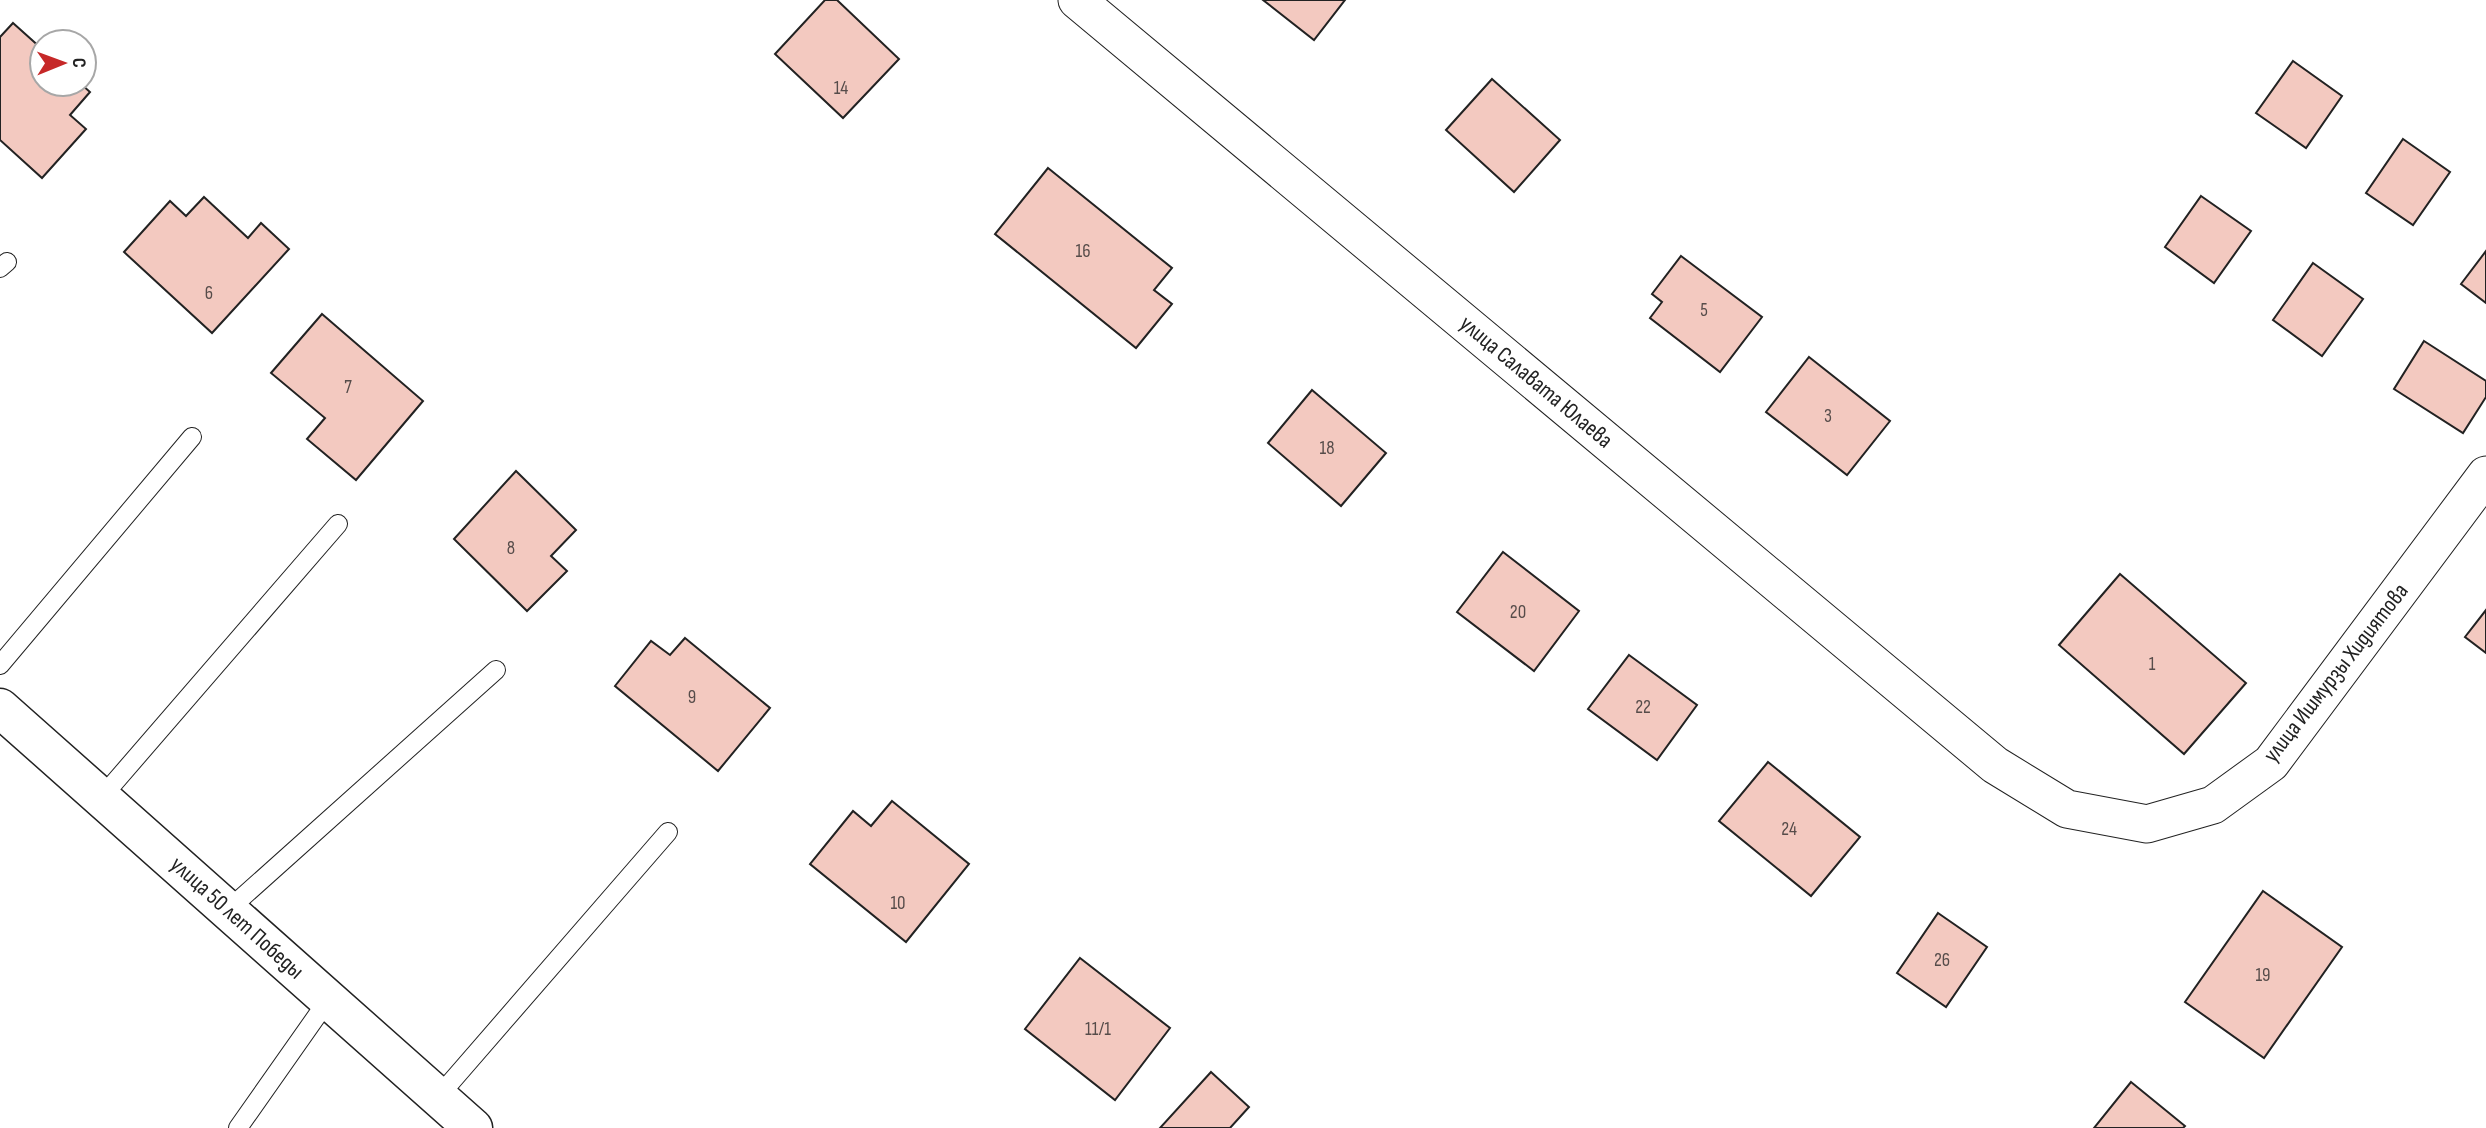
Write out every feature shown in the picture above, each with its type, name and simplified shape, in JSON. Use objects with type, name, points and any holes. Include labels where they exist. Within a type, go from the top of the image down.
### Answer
[{"type":"street","name":"улица Салавата Юлаева","points":[[1077,0],[1995,765]]},
{"type":"street","name":"улица Ишмурзы Хидиятова","points":[[1995,765],[2067,809],[2147,824],[2213,805],[2271,762],[2486,475]]},
{"type":"street","name":"улица 50 лет Победы","points":[[0,708],[473,1128]]},
{"type":"lane","points":[[0,665],[192,437]]},
{"type":"lane","points":[[101,798],[338,524]]},
{"type":"lane","points":[[228,910],[496,670]]},
{"type":"lane","points":[[438,1097],[668,832]]},
{"type":"lane","points":[[238,1128],[328,1000]]},
{"type":"building","points":[[825,0],[837,0],[899,59],[843,118],[775,54]]},
{"type":"building","points":[[1263,0],[1345,0],[1314,40]]},
{"type":"building","points":[[13,23],[28,36],[28,98],[85,98],[70,115],[86,129],[42,178],[0,140],[0,37]]},
{"type":"building","points":[[2293,61],[2342,96],[2306,148],[2256,113]]},
{"type":"building","points":[[1492,79],[1560,140],[1514,192],[1446,130]]},
{"type":"building","points":[[2403,139],[2450,172],[2413,225],[2366,193]]},
{"type":"building","points":[[1048,168],[1172,268],[1154,290],[1172,304],[1136,348],[995,234]]},
{"type":"building","points":[[2201,196],[2251,231],[2214,283],[2165,247]]},
{"type":"building","points":[[204,197],[248,238],[261,223],[289,249],[212,333],[124,252],[170,201],[186,216]]},
{"type":"building","points":[[2486,251],[2486,303],[2461,284]]},
{"type":"building","points":[[1681,256],[1762,317],[1720,372],[1650,318],[1662,302],[1652,294]]},
{"type":"building","points":[[2313,263],[2363,299],[2322,356],[2273,320]]},
{"type":"building","points":[[322,314],[423,401],[356,480],[307,439],[325,418],[271,373]]},
{"type":"building","points":[[2424,341],[2486,381],[2486,397],[2463,433],[2394,389]]},
{"type":"building","points":[[1809,357],[1890,421],[1847,475],[1766,412]]},
{"type":"building","points":[[1312,390],[1386,453],[1341,506],[1268,443]]},
{"type":"building","points":[[516,471],[576,530],[551,556],[567,571],[527,611],[454,539]]},
{"type":"building","points":[[1503,552],[1579,611],[1534,671],[1457,612]]},
{"type":"building","points":[[2120,574],[2246,683],[2184,754],[2059,645]]},
{"type":"building","points":[[2486,610],[2486,653],[2465,637]]},
{"type":"building","points":[[685,638],[770,708],[718,771],[615,686],[651,641],[670,655]]},
{"type":"building","points":[[1629,655],[1697,705],[1657,760],[1588,709]]},
{"type":"building","points":[[1768,762],[1860,837],[1811,896],[1719,821]]},
{"type":"building","points":[[892,801],[969,864],[906,942],[810,864],[853,811],[871,826]]},
{"type":"building","points":[[2263,891],[2342,947],[2264,1058],[2185,1002]]},
{"type":"building","points":[[1938,913],[1987,947],[1946,1007],[1897,973]]},
{"type":"building","points":[[1080,958],[1170,1028],[1115,1100],[1025,1029]]},
{"type":"building","points":[[1211,1072],[1249,1107],[1230,1128],[1160,1128]]},
{"type":"building","points":[[2131,1082],[2185,1126],[2094,1128]]}]
